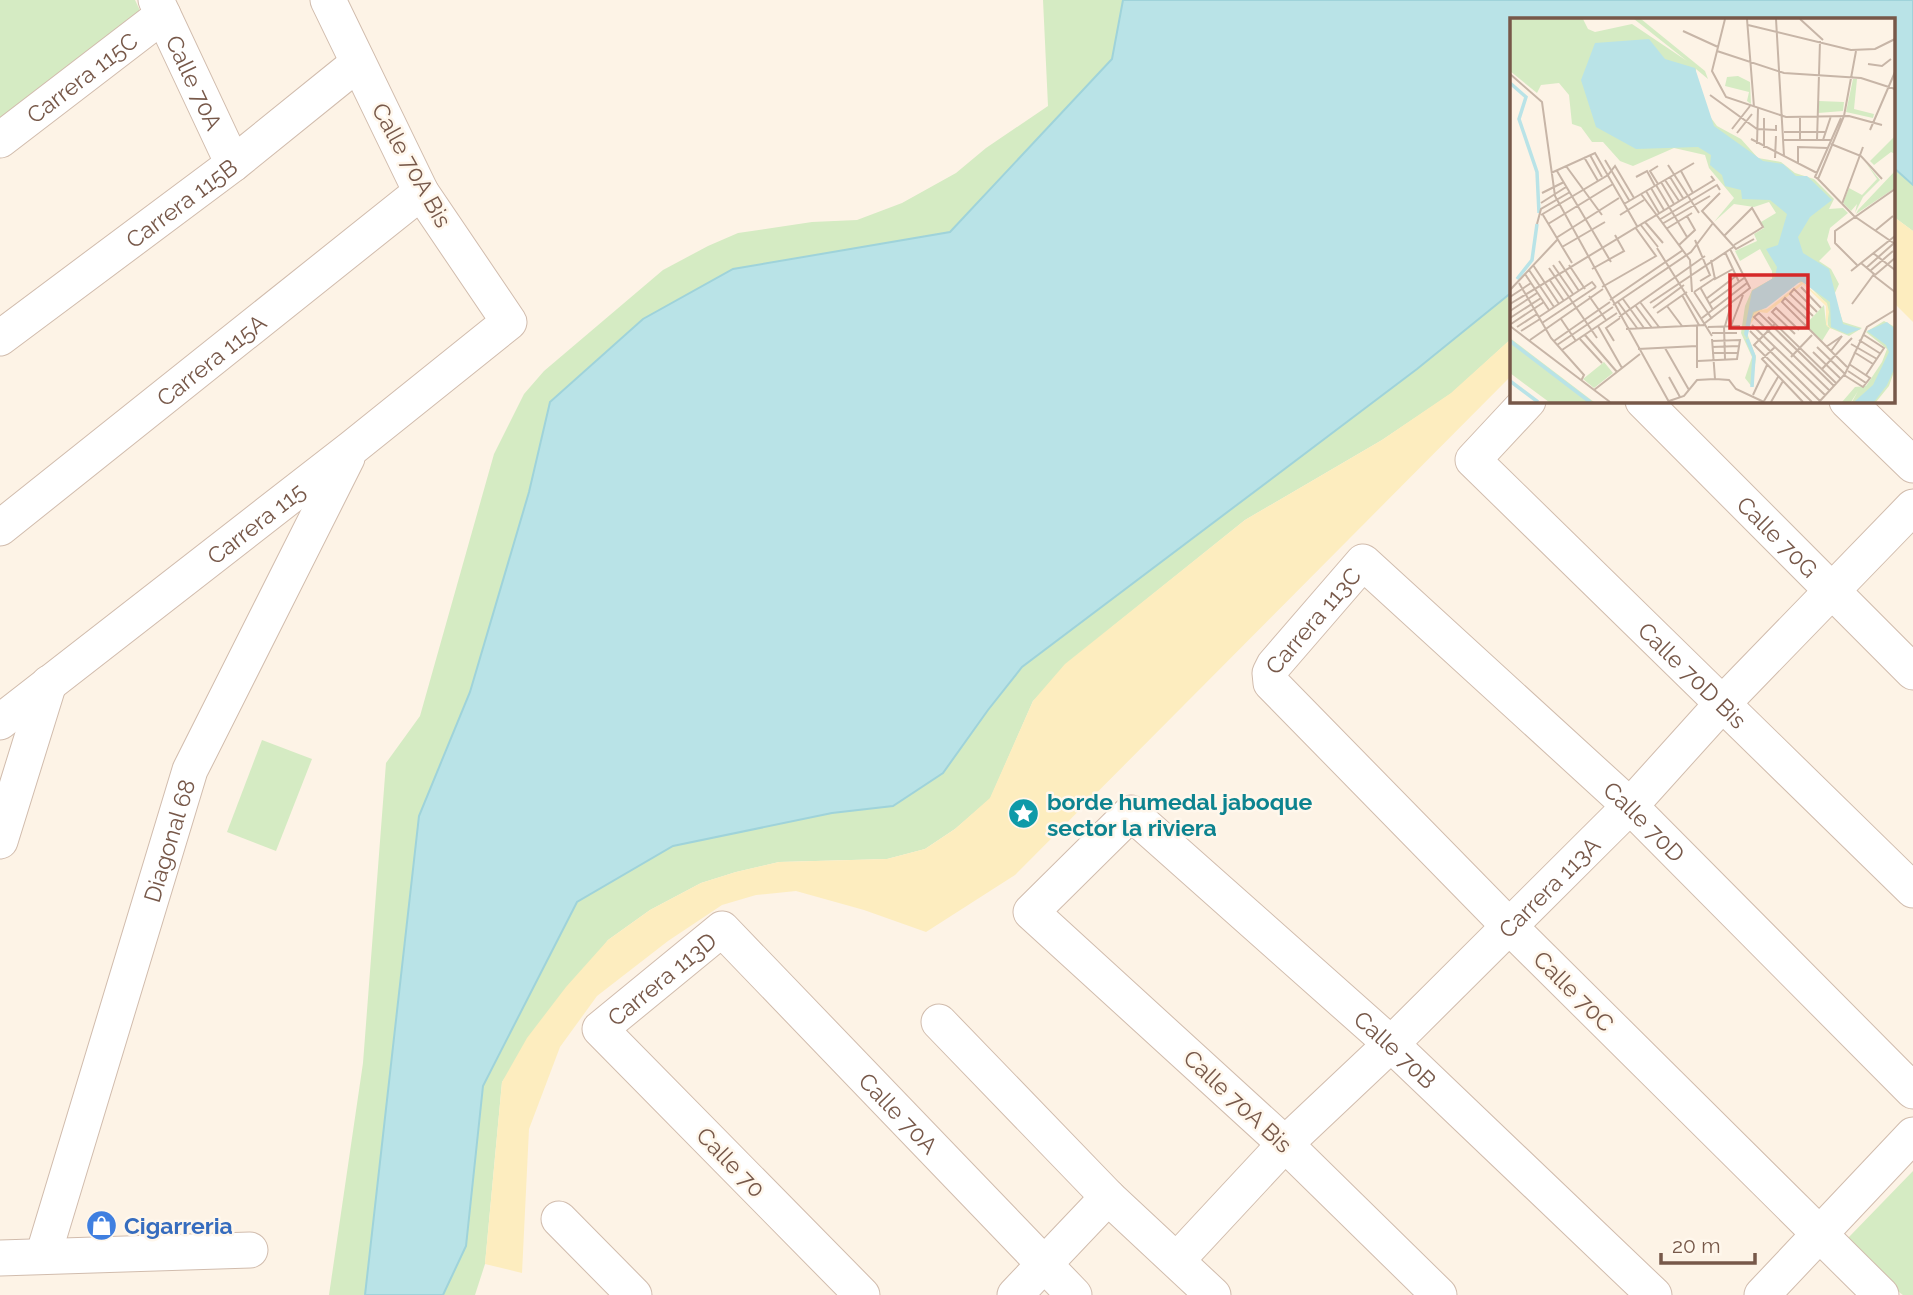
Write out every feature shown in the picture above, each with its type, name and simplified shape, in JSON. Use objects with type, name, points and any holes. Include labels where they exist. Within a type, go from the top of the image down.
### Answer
[{"type":"street","name":"Calle 70A Bis","points":[[328,0],[421,192],[509,322]]},
{"type":"street","name":"Carrera 115C","points":[[0,140],[159,8]]},
{"type":"street","name":"Calle 70A","points":[[159,8],[233,164]]},
{"type":"street","name":"Carrera 115B","points":[[0,338],[233,164],[358,64]]},
{"type":"street","name":"Carrera 115A","points":[[0,528],[421,192]]},
{"type":"street","name":"Carrera 115","points":[[0,722],[509,322]]},
{"type":"street","name":"Calle 70D Bis","points":[[1527,402],[1473,460],[1913,890]]},
{"type":"street","name":"Calle 70G","points":[[1644,402],[1913,672]]},
{"type":"street","points":[[1848,402],[1913,465]]},
{"type":"street","name":"Diagonal 68","points":[[43,1256],[190,770],[352,448]]},
{"type":"street","name":"Carrera 113A","points":[[1177,1260],[1285,1144],[1391,1044],[1630,806],[1722,704],[1913,507]]},
{"type":"street","name":"Carrera 113C","points":[[1270,684],[1270,673],[1274,665],[1363,562]]},
{"type":"street","name":"Calle 70D","points":[[1363,562],[1630,806],[1913,1091]]},
{"type":"street","points":[[0,841],[49,683]]},
{"type":"street","name":"Calle 70C","points":[[1270,684],[1509,926],[1881,1295]]},
{"type":"street","name":"Calle 70B","points":[[1031,912],[1131,813],[1391,1044],[1654,1295]]},
{"type":"street","name":"Calle 70A Bis","points":[[1031,912],[1285,1144],[1439,1295]]},
{"type":"street","name":"Calle 70A","points":[[722,929],[1074,1295]]},
{"type":"street","name":"Carrera 113D","points":[[600,1028],[722,929]]},
{"type":"street","points":[[939,1022],[1108,1197],[1213,1295]]},
{"type":"street","name":"Calle 70","points":[[600,1028],[862,1295]]},
{"type":"street","points":[[1762,1295],[1913,1135]]},
{"type":"street","points":[[1015,1295],[1108,1197]]},
{"type":"street","points":[[559,1219],[634,1295]]},
{"type":"street","points":[[0,1258],[250,1250]]},
{"type":"green space","points":[[0,0],[135,0],[144,19],[0,130]]},
{"type":"green space","points":[[1043,0],[1913,0],[1913,231],[1896,218],[1896,18],[1510,18],[1510,340],[1452,393],[1382,440],[1245,520],[1112,627],[1033,701],[990,799],[955,829],[925,849],[887,859],[779,862],[736,872],[701,883],[650,910],[608,940],[502,1082],[485,1264],[475,1295],[329,1295],[363,1063],[386,763],[420,716],[494,454],[524,394],[544,371],[663,270],[738,233],[812,222],[857,220],[902,203],[956,173],[986,148],[1048,106]]},
{"type":"green space","points":[[262,740],[312,759],[276,851],[227,832]]},
{"type":"green space","points":[[1913,1171],[1913,1295],[1903,1295],[1818,1233],[1849,1237]]},
{"type":"sand","points":[[1896,218],[1913,231],[1913,322],[1896,305]]},
{"type":"sand","name":"borde humedal jaboque sector la riviera","points":[[1510,340],[1510,377],[1015,875],[926,932],[864,910],[796,891],[756,895],[722,905],[668,941],[597,996],[560,1047],[529,1129],[522,1273],[485,1264],[502,1082],[527,1038],[566,987],[608,940],[650,910],[701,883],[736,872],[779,862],[887,859],[925,849],[955,829],[990,798],[1033,701],[1065,664],[1245,520],[1382,440],[1451,393]]},
{"type":"water","points":[[1123,0],[1913,0],[1913,185],[1896,170],[1896,18],[1510,18],[1510,294],[1417,369],[1022,667],[943,773],[893,806],[832,813],[673,846],[577,902],[483,1086],[466,1246],[443,1295],[365,1295],[419,816],[470,692],[529,492],[550,402],[643,319],[733,269],[950,232],[1112,59]]},
{"type":"place","name":"borde humedal jaboque sector la riviera","points":[[1024,814]]},
{"type":"place","name":"Cigarreria","points":[[101,1225]]}]
